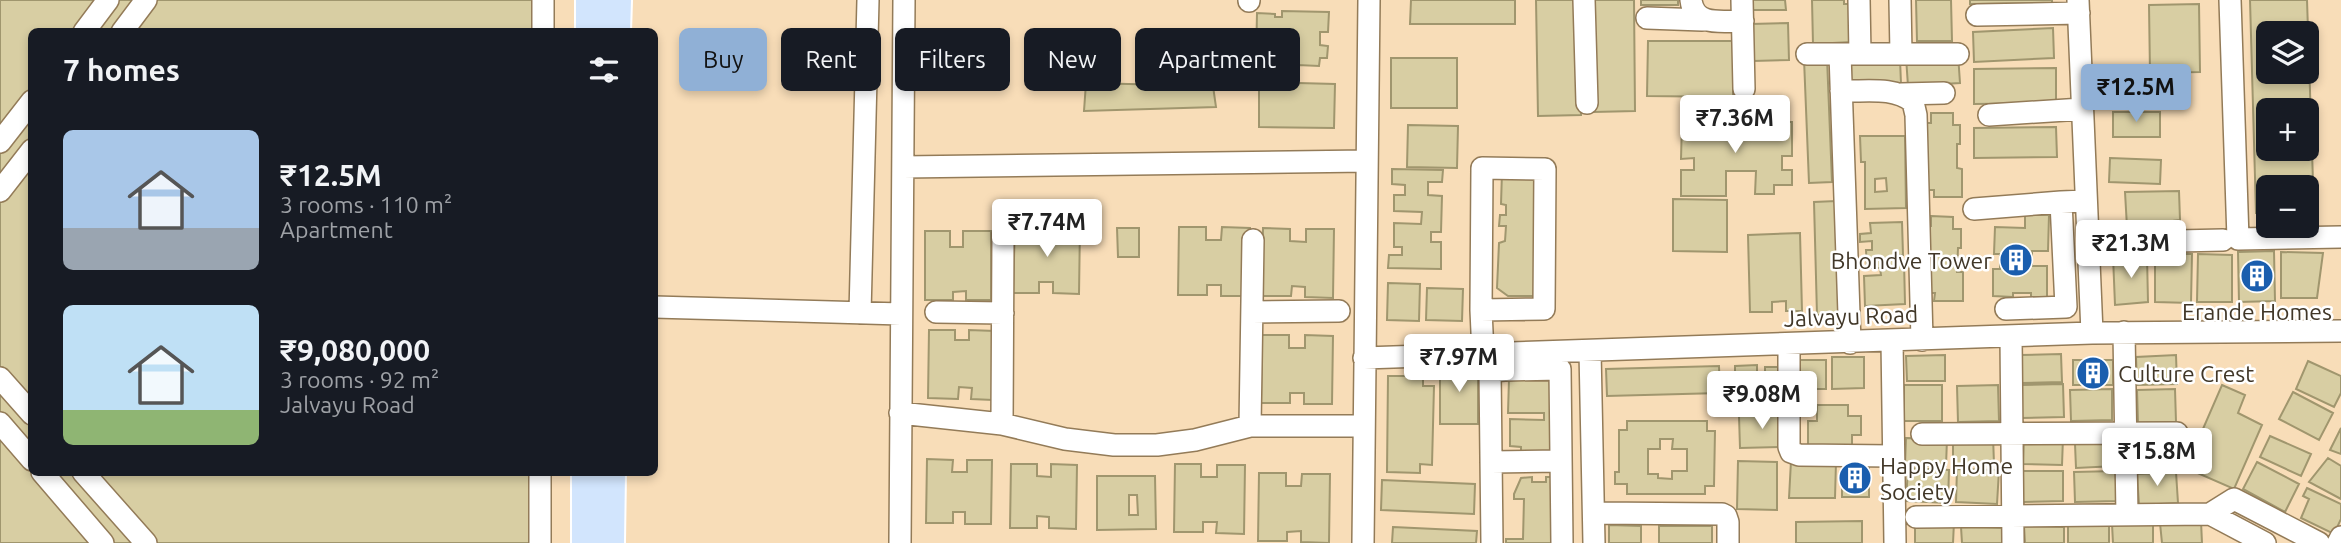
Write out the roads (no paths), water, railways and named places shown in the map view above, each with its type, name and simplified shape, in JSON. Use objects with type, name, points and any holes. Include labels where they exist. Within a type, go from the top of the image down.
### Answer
[{"type":"main road","points":[[590,0],[590,28]]},
{"type":"main road","points":[[616,28],[617,0]]},
{"type":"main road","points":[[586,476],[586,543]]},
{"type":"main road","points":[[610,543],[611,476]]},
{"type":"street","points":[[87,28],[107,0]]},
{"type":"street","points":[[125,28],[146,0]]},
{"type":"street","points":[[543,0],[543,28]]},
{"type":"street","points":[[860,313],[868,0]]},
{"type":"street","points":[[900,543],[904,0]]},
{"type":"street","points":[[1363,543],[1369,0]]},
{"type":"street","points":[[1584,0],[1587,103]]},
{"type":"street","points":[[1691,0],[1695,14],[1702,20]]},
{"type":"street","points":[[1850,343],[1841,91],[1859,0]]},
{"type":"street","points":[[1900,0],[1901,54]]},
{"type":"street","points":[[2230,0],[2238,239],[2341,237]]},
{"type":"street","points":[[1977,15],[2078,6],[2092,333]]},
{"type":"street","points":[[1647,18],[1702,20],[1743,10],[1744,89]]},
{"type":"street","points":[[1807,54],[1958,54]]},
{"type":"street","points":[[1841,91],[1944,93]]},
{"type":"street","points":[[1901,94],[1913,102],[1916,115],[1922,340]]},
{"type":"street","points":[[0,142],[28,105]]},
{"type":"street","points":[[1989,115],[2082,109]]},
{"type":"street","points":[[0,191],[28,155]]},
{"type":"street","points":[[903,167],[1367,161]]},
{"type":"street","points":[[1481,310],[1544,309],[1545,169],[1482,168],[1481,310],[1483,354]]},
{"type":"street","points":[[1974,209],[2085,201]]},
{"type":"street","points":[[2006,309],[2066,307],[2061,202]]},
{"type":"street","points":[[1002,424],[1003,235]]},
{"type":"street","points":[[1250,426],[1253,240]]},
{"type":"street","points":[[2088,243],[2223,240]]},
{"type":"street","points":[[658,307],[901,314]]},
{"type":"street","points":[[1252,312],[1339,311]]},
{"type":"street","points":[[936,312],[1003,313]]},
{"type":"street","name":"Jalvayu Road","points":[[1364,358],[1483,354],[1505,362],[1590,351],[2124,332],[2341,331]]},
{"type":"street","points":[[2124,332],[2127,515]]},
{"type":"street","points":[[2011,336],[2013,543]]},
{"type":"street","points":[[1892,341],[1895,543]]},
{"type":"street","points":[[1789,344],[1788,447],[1791,452],[1799,455],[1894,456]]},
{"type":"street","points":[[1590,351],[1594,543]]},
{"type":"street","points":[[1492,543],[1490,370],[1505,362],[1560,369],[1563,543]]},
{"type":"street","points":[[0,378],[28,410]]},
{"type":"street","points":[[901,413],[1002,424],[1065,439],[1114,445],[1157,445],[1195,440],[1250,426],[1363,426]]},
{"type":"street","points":[[0,423],[28,455]]},
{"type":"street","points":[[1922,434],[2177,433]]},
{"type":"street","points":[[1491,461],[1561,461]]},
{"type":"street","points":[[45,476],[103,543]]},
{"type":"street","points":[[87,476],[146,543]]},
{"type":"street","points":[[540,476],[540,543]]},
{"type":"street","points":[[2210,514],[2234,499],[2319,543]]},
{"type":"street","points":[[1594,513],[1722,514],[1728,522],[1728,543]]},
{"type":"street","points":[[1916,517],[2210,514],[2265,543]]},
{"type":"street","points":[[2338,543],[2341,537]]},
{"type":"place","name":"Bhondve Tower","points":[[2016,260]]},
{"type":"place","name":"Erande Homes","points":[[2257,276]]},
{"type":"place","name":"Culture Crest","points":[[2093,373]]},
{"type":"place","name":"Happy Home Society","points":[[1855,478]]}]
